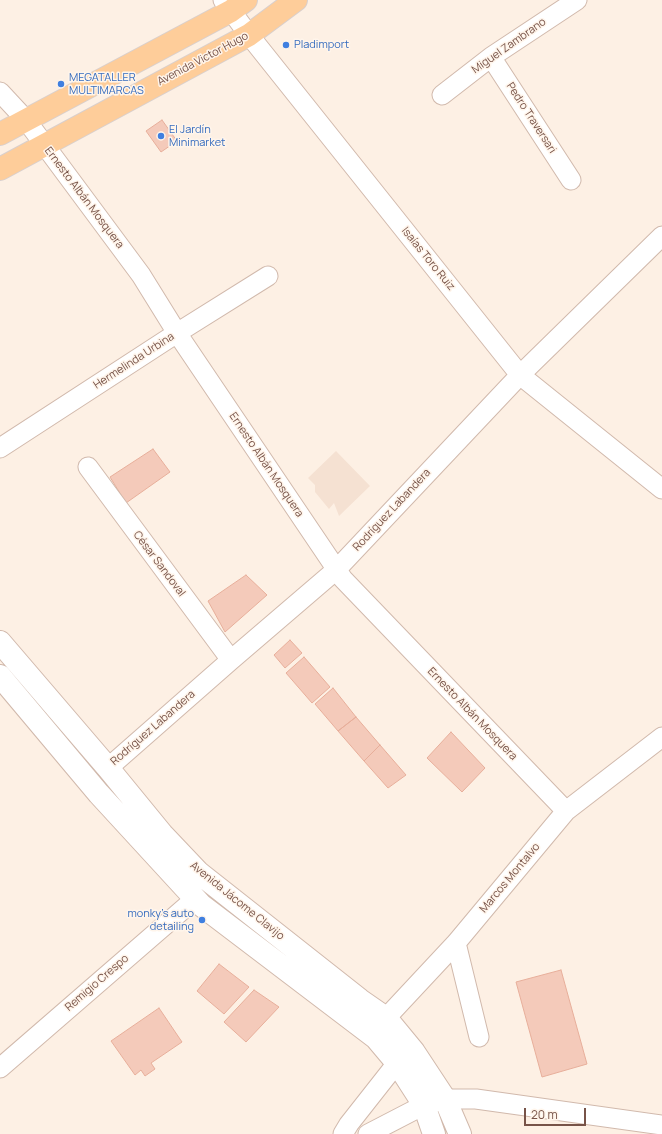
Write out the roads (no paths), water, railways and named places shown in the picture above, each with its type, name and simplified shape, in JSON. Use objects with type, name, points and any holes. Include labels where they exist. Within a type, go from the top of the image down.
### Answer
[{"type":"main road","name":"Avenida Victor Hugo","points":[[0,168],[250,35],[296,0]]},
{"type":"main road","points":[[0,134],[233,4]]},
{"type":"street","name":"Miguel Zambrano","points":[[442,95],[490,57],[577,0]]},
{"type":"street","name":"Isaías Toro Ruiz","points":[[233,4],[250,35],[520,375],[662,489]]},
{"type":"street","name":"Pedro Traversari","points":[[490,57],[572,180]]},
{"type":"street","name":"Ernesto Albán Mosquera","points":[[0,92],[26,120],[142,275],[177,333],[343,579],[566,811]]},
{"type":"street","name":"Rodríguez Labandera","points":[[108,768],[336,570],[520,375],[662,236]]},
{"type":"street","name":"Hermelinda Urbina","points":[[0,448],[268,276]]},
{"type":"street","name":"César Sandoval","points":[[88,467],[231,660]]},
{"type":"street","name":"Avenida Jácome Clavijo","points":[[0,642],[108,768],[162,834],[200,872],[360,1000],[386,1018],[406,1057],[434,1134]]},
{"type":"street","name":"Avenida Jácome Clavijo","points":[[0,676],[99,794],[200,905],[376,1038],[406,1057],[445,1099],[460,1134]]},
{"type":"street","name":"Marcos Montalvo","points":[[376,1038],[386,1018],[456,943],[566,811],[662,737]]},
{"type":"street","name":"Remigio Crespo","points":[[0,1068],[195,899]]},
{"type":"street","points":[[456,943],[479,1038]]},
{"type":"street","points":[[343,1134],[349,1124],[406,1057]]},
{"type":"street","points":[[368,1134],[424,1105],[445,1099],[476,1099],[614,1126],[662,1125]]},
{"type":"place","name":"Pladimport","points":[[286,45]]},
{"type":"place","name":"MEGATALLER MULTIMARCAS","points":[[61,84]]},
{"type":"place","name":"El Jardín Minimarket","points":[[161,136]]},
{"type":"place","name":"monky’s auto detailing","points":[[202,920]]}]
